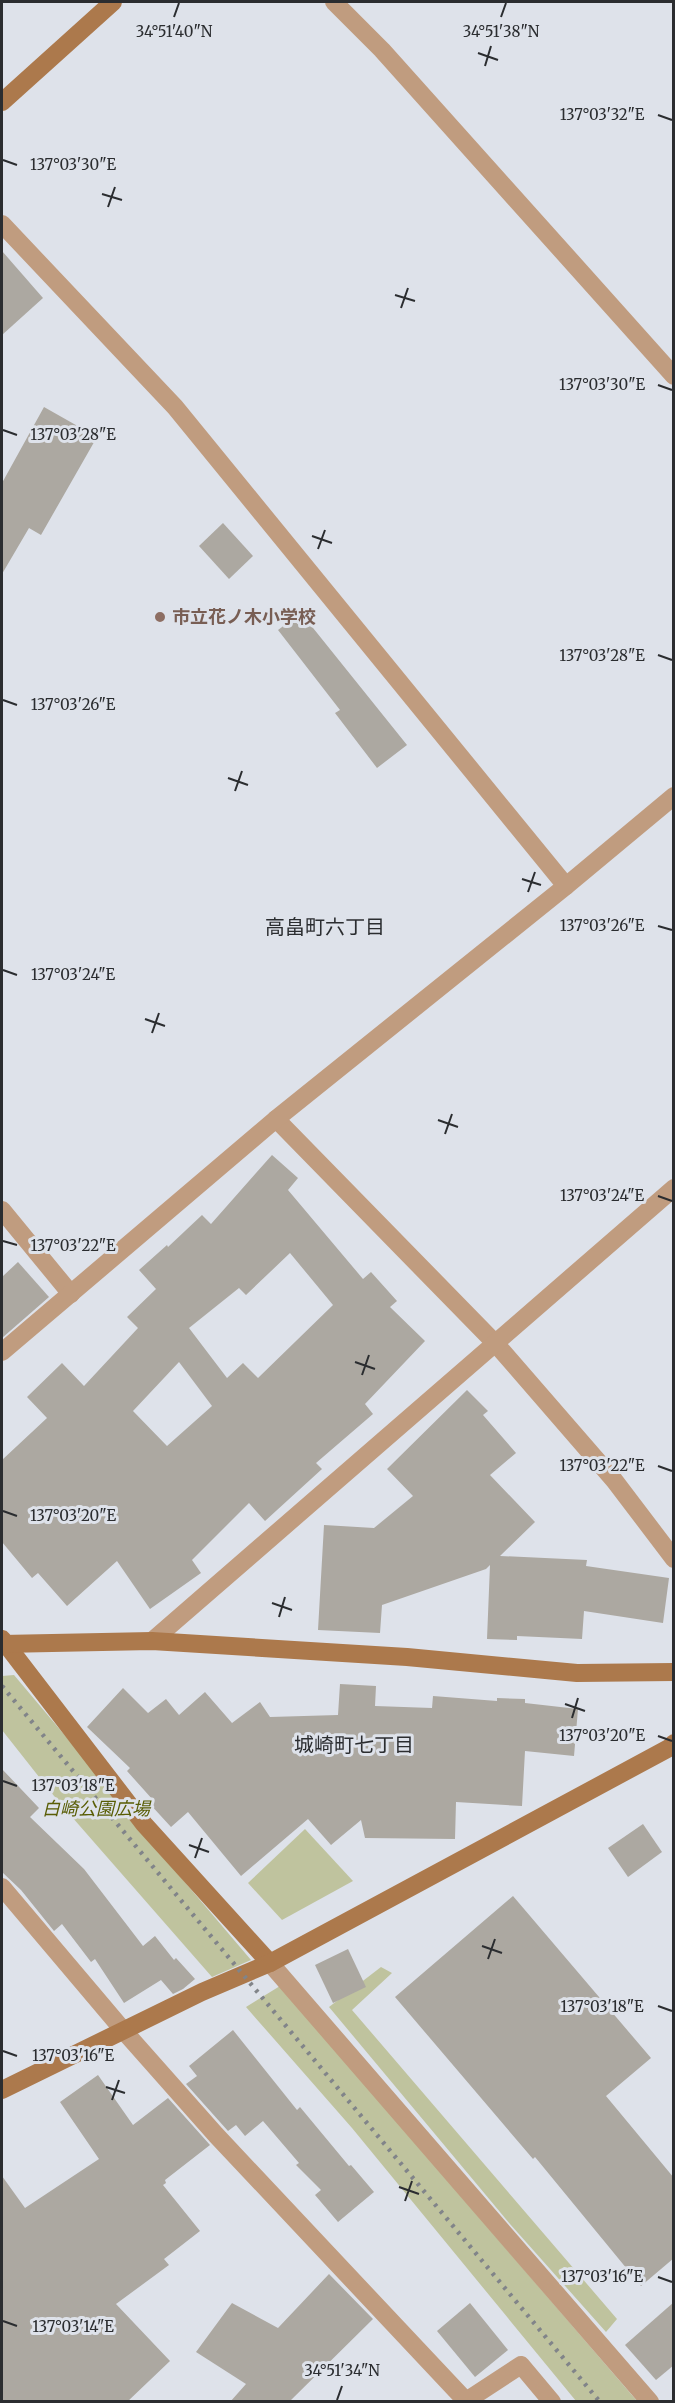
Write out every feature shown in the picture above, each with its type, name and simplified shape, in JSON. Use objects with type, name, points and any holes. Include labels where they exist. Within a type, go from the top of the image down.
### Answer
[{"type":"street","points":[[3,98],[113,2]]},
{"type":"street","points":[[334,2],[382,50],[674,376]]},
{"type":"street","points":[[2,224],[175,407],[566,886]]},
{"type":"street","points":[[2,1352],[276,1119],[566,886],[674,796]]},
{"type":"street","points":[[276,1119],[496,1344],[614,1480],[674,1559]]},
{"type":"street","points":[[152,1641],[674,1188]]},
{"type":"street","points":[[2,1210],[71,1294]]},
{"type":"street","points":[[3,1642],[152,1641],[407,1657],[577,1673],[674,1672]]},
{"type":"street","points":[[3,1642],[144,1824],[270,1963],[650,2402]]},
{"type":"street","points":[[2,2090],[123,2030],[270,1963],[672,1750]]},
{"type":"street","points":[[2,1887],[123,2030],[216,2135],[466,2401],[521,2365],[552,2402]]},
{"type":"green space","name":"白崎公園広場","points":[[14,1675],[251,1960],[212,1977],[58,1801],[2,1730],[2,1676]]},
{"type":"green space","points":[[305,1829],[353,1881],[282,1920],[248,1883]]},
{"type":"green space","points":[[381,1967],[392,1973],[352,2010],[617,2319],[606,2332],[510,2224],[329,2007]]},
{"type":"green space","points":[[280,1986],[637,2401],[576,2401],[352,2128],[246,2007]]},
{"type":"building","points":[[2,251],[43,298],[2,335]]},
{"type":"building","points":[[44,407],[97,437],[41,535],[29,528],[2,574],[2,483]]},
{"type":"building","points":[[223,523],[253,556],[229,579],[199,546]]},
{"type":"building","points":[[301,613],[407,745],[377,768],[335,713],[340,710],[278,630]]},
{"type":"building","points":[[272,1155],[298,1178],[288,1190],[363,1279],[371,1272],[397,1301],[390,1307],[425,1341],[365,1404],[373,1414],[316,1463],[322,1469],[265,1521],[249,1503],[192,1560],[201,1573],[150,1609],[117,1561],[67,1606],[38,1573],[32,1578],[2,1542],[2,1460],[47,1418],[27,1397],[62,1363],[84,1386],[138,1328],[127,1317],[156,1289],[139,1270],[202,1215],[211,1224]],"holes":[[[290,1253],[333,1305],[258,1378],[243,1363],[227,1378],[189,1328],[239,1288],[246,1295]],[[179,1362],[212,1406],[167,1446],[133,1411]]]},
{"type":"building","points":[[18,1262],[49,1297],[2,1338],[2,1277]]},
{"type":"building","points":[[467,1390],[488,1411],[483,1415],[516,1453],[490,1475],[535,1522],[500,1556],[587,1560],[586,1566],[669,1578],[663,1623],[584,1611],[582,1639],[517,1636],[517,1640],[487,1639],[490,1565],[486,1569],[382,1605],[380,1633],[318,1630],[324,1525],[374,1528],[413,1496],[387,1469]]},
{"type":"building","points":[[340,1684],[376,1686],[375,1706],[432,1708],[433,1696],[497,1701],[497,1698],[525,1699],[525,1703],[578,1709],[574,1756],[525,1751],[522,1806],[456,1802],[455,1839],[365,1838],[361,1820],[331,1845],[308,1819],[241,1876],[188,1812],[171,1827],[149,1803],[153,1800],[127,1771],[130,1768],[87,1727],[123,1688],[148,1713],[166,1699],[179,1715],[205,1692],[232,1723],[260,1702],[270,1717],[338,1715]]},
{"type":"building","points":[[2,1769],[39,1808],[30,1817],[84,1869],[143,1946],[155,1936],[174,1960],[176,1958],[195,1979],[173,1994],[161,1980],[124,2003],[95,1959],[91,1962],[62,1924],[54,1931],[21,1890],[2,1872]]},
{"type":"building","points":[[643,1824],[662,1852],[628,1877],[608,1848]]},
{"type":"building","points":[[513,1896],[651,2058],[606,2096],[674,2178],[674,2258],[641,2286],[535,2157],[533,2159],[395,1997]]},
{"type":"building","points":[[348,1949],[366,1987],[333,2003],[315,1965]]},
{"type":"building","points":[[233,2030],[297,2110],[300,2107],[374,2192],[338,2222],[315,2195],[321,2190],[296,2165],[299,2163],[263,2121],[245,2136],[236,2125],[228,2131],[186,2084],[197,2076],[189,2066]]},
{"type":"building","points":[[98,2075],[133,2125],[168,2098],[210,2145],[165,2180],[166,2183],[163,2185],[200,2231],[164,2259],[169,2265],[116,2304],[170,2361],[127,2402],[2,2402],[2,2176],[25,2208],[99,2159],[60,2102]]},
{"type":"building","points":[[329,2274],[373,2319],[289,2402],[230,2402],[246,2384],[196,2352],[232,2303],[278,2328]]},
{"type":"building","points":[[674,2302],[674,2365],[656,2380],[625,2345]]},
{"type":"building","points":[[470,2303],[508,2350],[475,2377],[437,2331]]},
{"type":"railway","points":[[2,1686],[600,2402]]},
{"type":"place","name":"市立花ノ木小学校","points":[[160,617]]},
{"type":"district","name":"高畠町六丁目","points":[[325,927]]},
{"type":"district","name":"城崎町七丁目","points":[[354,1745]]}]
